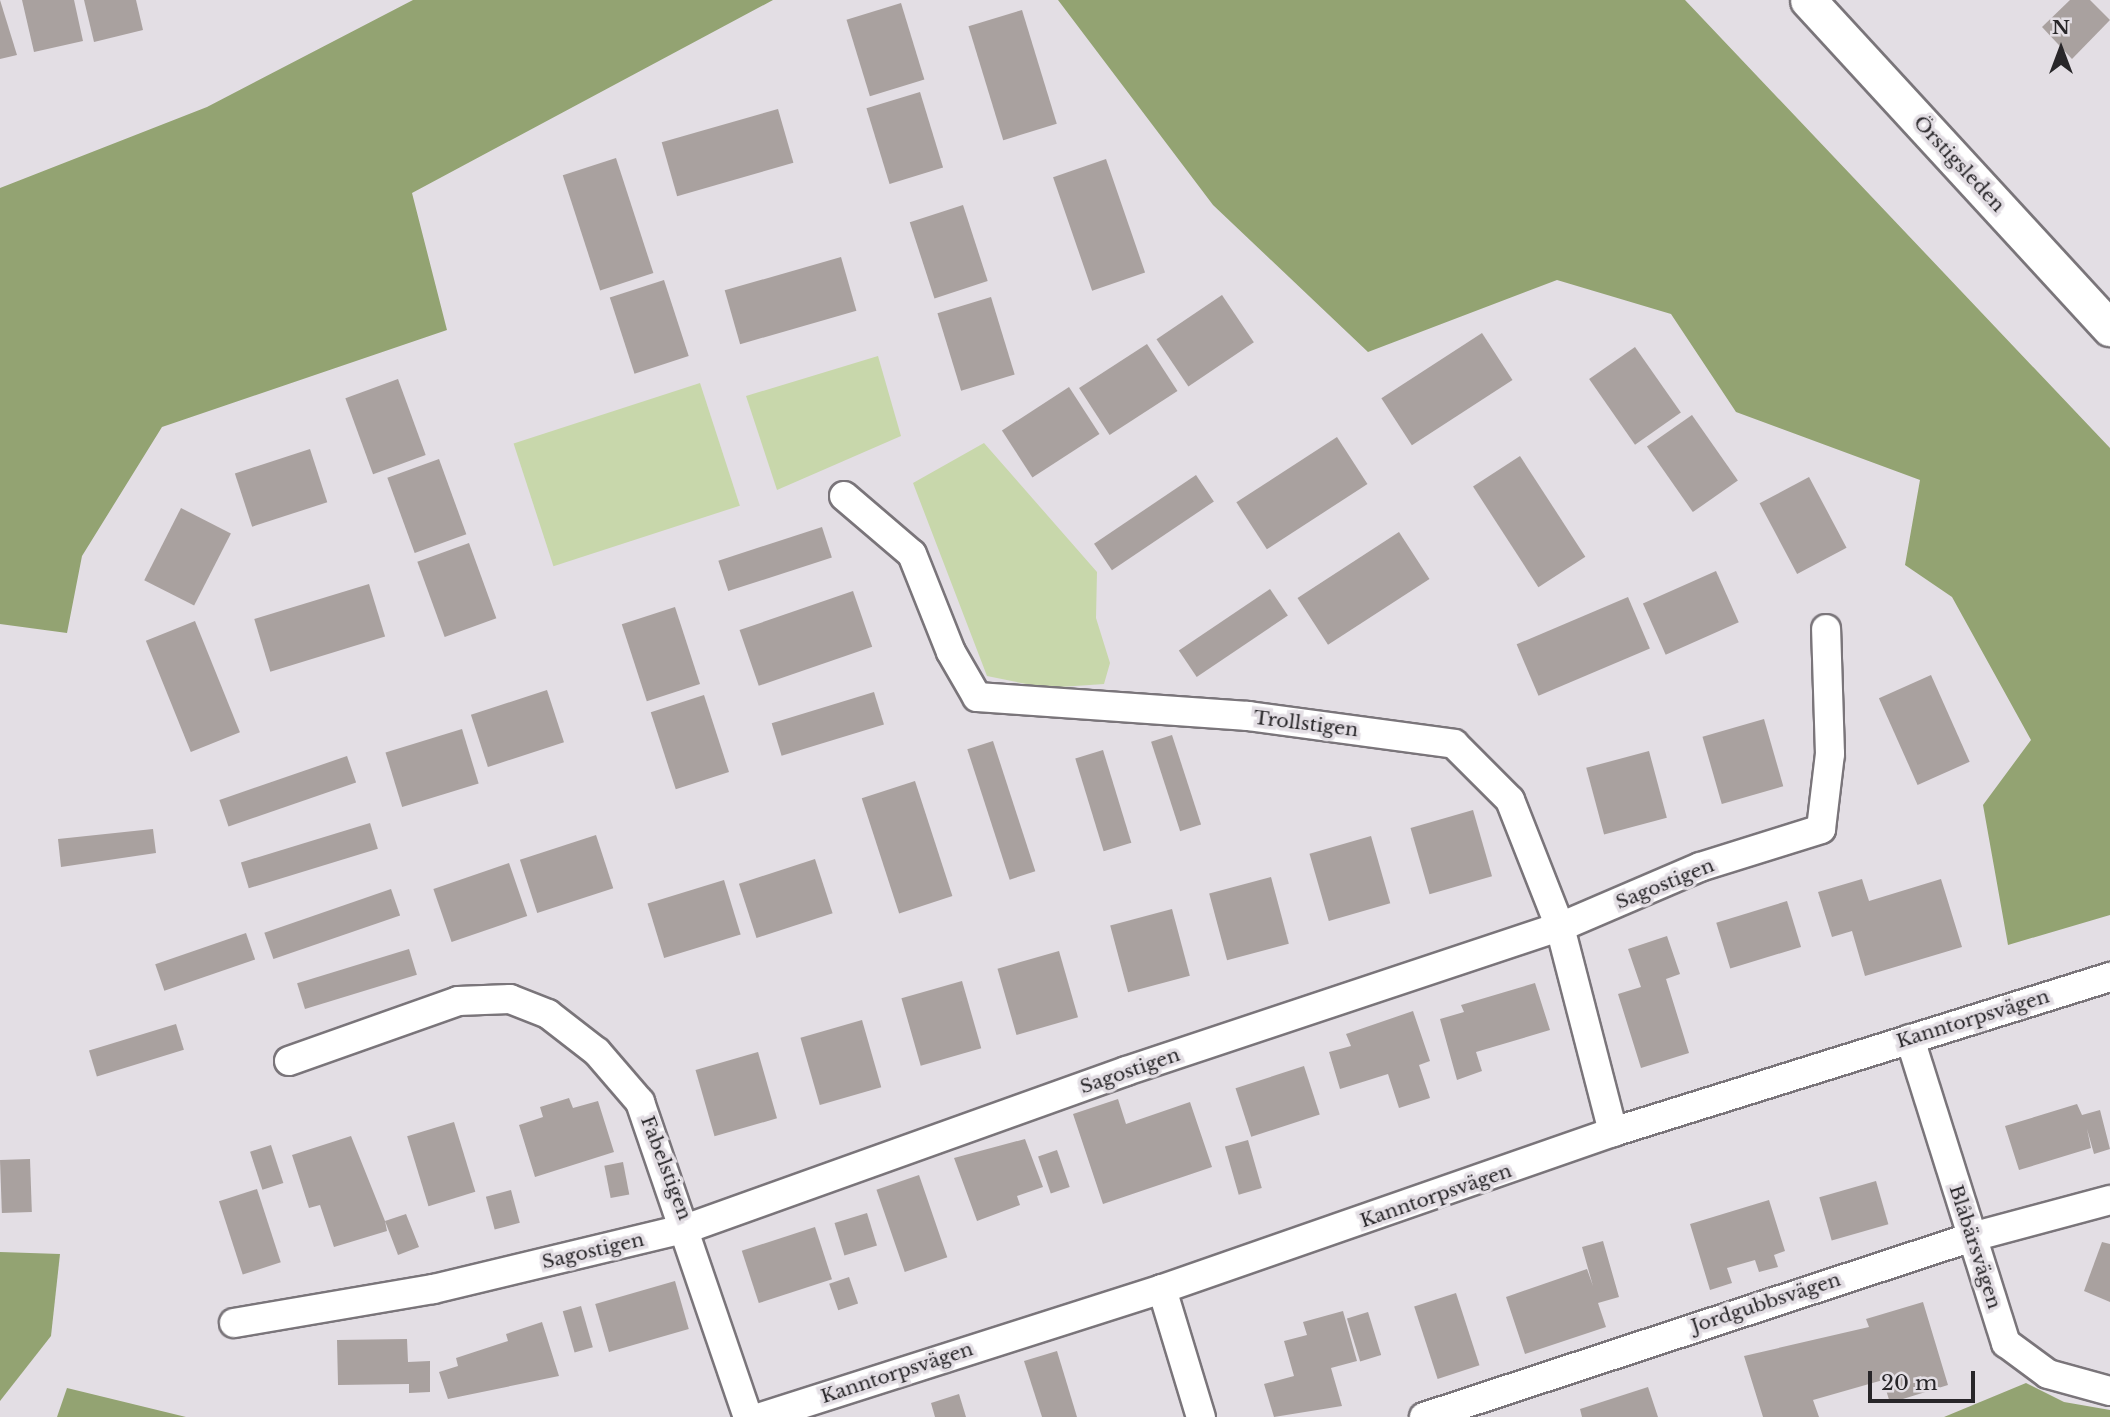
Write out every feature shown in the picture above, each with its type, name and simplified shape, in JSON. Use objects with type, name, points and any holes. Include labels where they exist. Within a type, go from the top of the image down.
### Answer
[{"type":"street","name":"Örstigsleden","points":[[1808,0],[2110,328]]},
{"type":"street","name":"Trollstigen","points":[[844,496],[912,554],[951,652],[977,697],[1248,716],[1454,744],[1510,800],[1559,928],[1613,1132]]},
{"type":"street","name":"Sagostigen","points":[[234,1323],[433,1289],[688,1228],[1126,1071],[1559,928],[1700,867],[1821,829],[1830,754],[1826,629]]},
{"type":"street","name":"Kanntorpsvägen","points":[[761,1417],[1162,1289],[1613,1132],[2110,977]]},
{"type":"street","name":"Fabelstigen","points":[[289,1061],[458,1001],[510,999],[548,1014],[597,1052],[640,1102],[688,1228],[748,1417]]},
{"type":"street","name":"Blåbärsvägen","points":[[1910,1039],[2006,1343],[2048,1374],[2110,1391]]},
{"type":"street","name":"Jordgubbsvägen","points":[[1424,1417],[1972,1237],[2110,1200]]},
{"type":"street","points":[[1162,1289],[1201,1417]]},
{"type":"green space","points":[[413,0],[773,0],[412,193],[447,330],[162,427],[82,556],[67,633],[0,624],[0,188],[207,107]]},
{"type":"green space","points":[[1058,0],[1685,0],[2110,448],[2110,915],[2008,945],[1983,805],[2031,740],[1952,597],[1905,565],[1920,480],[1736,412],[1671,314],[1557,280],[1368,352],[1213,205]]},
{"type":"green space","points":[[878,356],[901,436],[777,490],[746,396]]},
{"type":"green space","points":[[700,383],[740,506],[553,566],[514,444]]},
{"type":"green space","points":[[984,443],[1097,572],[1096,618],[1110,663],[1104,684],[1046,688],[987,676],[913,483]]},
{"type":"green space","points":[[0,1252],[60,1254],[51,1336],[0,1401]]},
{"type":"green space","points":[[2026,1383],[2064,1402],[2110,1410],[2110,1417],[1944,1417]]},
{"type":"green space","points":[[67,1388],[186,1417],[57,1417]]},
{"type":"building","points":[[0,0],[17,55],[0,59]]},
{"type":"building","points":[[22,0],[74,0],[83,41],[34,52]]},
{"type":"building","points":[[84,0],[136,0],[143,30],[94,42]]},
{"type":"building","points":[[2070,0],[2090,0],[2110,20],[2072,59],[2042,27]]},
{"type":"building","points":[[901,3],[924,80],[870,96],[846,20]]},
{"type":"building","points":[[1022,10],[1057,124],[1003,140],[968,26]]},
{"type":"building","points":[[920,92],[943,168],[890,184],[866,108]]},
{"type":"building","points":[[778,109],[793,163],[677,196],[662,142]]},
{"type":"building","points":[[616,158],[653,273],[600,290],[563,175]]},
{"type":"building","points":[[1106,159],[1145,272],[1092,291],[1053,177]]},
{"type":"building","points":[[963,205],[988,281],[934,298],[910,222]]},
{"type":"building","points":[[841,257],[856,311],[740,344],[725,290]]},
{"type":"building","points":[[664,280],[689,356],[635,374],[610,298]]},
{"type":"building","points":[[1222,295],[1254,342],[1188,386],[1157,339]]},
{"type":"building","points":[[991,297],[1015,374],[961,391],[937,313]]},
{"type":"building","points":[[1482,333],[1512,380],[1412,445],[1381,398]]},
{"type":"building","points":[[1147,344],[1177,391],[1110,435],[1079,388]]},
{"type":"building","points":[[1635,347],[1681,413],[1635,445],[1589,379]]},
{"type":"building","points":[[398,379],[426,455],[373,474],[345,398]]},
{"type":"building","points":[[1069,387],[1099,434],[1032,478],[1002,431]]},
{"type":"building","points":[[1692,415],[1738,481],[1693,512],[1647,447]]},
{"type":"building","points":[[1337,437],[1367,484],[1267,549],[1236,502]]},
{"type":"building","points":[[310,449],[327,502],[252,527],[235,473]]},
{"type":"building","points":[[1520,456],[1585,557],[1538,587],[1473,486]]},
{"type":"building","points":[[439,459],[466,534],[415,553],[387,478]]},
{"type":"building","points":[[1196,475],[1214,502],[1112,570],[1094,544]]},
{"type":"building","points":[[1809,477],[1847,548],[1797,574],[1760,503]]},
{"type":"building","points":[[181,508],[231,533],[194,606],[144,580]]},
{"type":"building","points":[[822,527],[832,557],[728,591],[718,561]]},
{"type":"building","points":[[1399,532],[1429,579],[1328,645],[1298,598]]},
{"type":"building","points":[[469,543],[496,618],[445,637],[417,562]]},
{"type":"building","points":[[1716,571],[1739,622],[1666,655],[1643,604]]},
{"type":"building","points":[[369,584],[385,637],[270,672],[254,619]]},
{"type":"building","points":[[1270,589],[1288,616],[1197,677],[1179,651]]},
{"type":"building","points":[[853,591],[872,647],[759,686],[740,630]]},
{"type":"building","points":[[1628,597],[1650,649],[1538,696],[1517,644]]},
{"type":"building","points":[[675,607],[700,684],[647,701],[622,624]]},
{"type":"building","points":[[195,621],[240,732],[191,752],[146,641]]},
{"type":"building","points":[[1931,675],[1970,762],[1918,785],[1879,698]]},
{"type":"building","points":[[547,690],[564,742],[488,767],[471,715]]},
{"type":"building","points":[[874,692],[884,725],[782,756],[772,723]]},
{"type":"building","points":[[704,695],[729,772],[676,789],[651,712]]},
{"type":"building","points":[[1764,719],[1783,786],[1722,804],[1702,737]]},
{"type":"building","points":[[462,729],[479,784],[402,807],[385,752]]},
{"type":"building","points":[[1172,735],[1201,824],[1180,831],[1151,742]]},
{"type":"building","points":[[993,741],[1035,871],[1010,880],[967,749]]},
{"type":"building","points":[[1103,750],[1131,843],[1104,851],[1075,758]]},
{"type":"building","points":[[1649,751],[1667,818],[1604,834],[1586,768]]},
{"type":"building","points":[[347,756],[356,782],[228,826],[219,800]]},
{"type":"building","points":[[915,781],[952,896],[899,913],[862,798]]},
{"type":"building","points":[[1473,810],[1492,876],[1430,894],[1411,828]]},
{"type":"building","points":[[370,823],[378,849],[249,888],[241,862]]},
{"type":"building","points":[[153,829],[156,853],[61,867],[58,839]]},
{"type":"building","points":[[596,835],[613,888],[537,913],[520,860]]},
{"type":"building","points":[[1371,836],[1390,903],[1329,921],[1309,854]]},
{"type":"building","points":[[815,859],[833,913],[757,938],[739,884]]},
{"type":"building","points":[[509,863],[527,916],[452,942],[433,889]]},
{"type":"building","points":[[1271,877],[1289,944],[1227,960],[1209,894]]},
{"type":"building","points":[[1862,879],[1869,901],[1941,879],[1962,947],[1865,976],[1852,931],[1832,937],[1818,892]]},
{"type":"building","points":[[724,880],[741,935],[664,958],[647,903]]},
{"type":"building","points":[[391,889],[400,915],[273,959],[264,933]]},
{"type":"building","points":[[1787,901],[1801,947],[1730,969],[1716,923]]},
{"type":"building","points":[[1172,909],[1190,976],[1128,992],[1110,926]]},
{"type":"building","points":[[246,933],[255,959],[164,991],[155,964]]},
{"type":"building","points":[[1667,936],[1680,974],[1666,979],[1689,1053],[1641,1068],[1618,994],[1641,987],[1628,949]]},
{"type":"building","points":[[409,949],[417,975],[305,1009],[297,983]]},
{"type":"building","points":[[1059,951],[1078,1017],[1016,1035],[997,969]]},
{"type":"building","points":[[962,981],[981,1048],[921,1066],[901,998]]},
{"type":"building","points":[[1535,983],[1550,1030],[1476,1052],[1482,1071],[1457,1080],[1440,1019],[1464,1012],[1461,1005]]},
{"type":"building","points":[[1413,1011],[1430,1061],[1419,1065],[1430,1098],[1399,1108],[1388,1074],[1340,1089],[1329,1052],[1351,1046],[1346,1034]]},
{"type":"building","points":[[862,1020],[881,1087],[820,1105],[800,1038]]},
{"type":"building","points":[[176,1024],[184,1050],[97,1076],[89,1051]]},
{"type":"building","points":[[758,1052],[777,1118],[715,1136],[696,1070]]},
{"type":"building","points":[[1304,1066],[1320,1115],[1251,1137],[1236,1088]]},
{"type":"building","points":[[569,1098],[573,1108],[598,1101],[614,1152],[535,1177],[519,1125],[543,1117],[540,1107]]},
{"type":"building","points":[[1118,1099],[1126,1124],[1190,1102],[1212,1167],[1103,1204],[1073,1114]]},
{"type":"building","points":[[2077,1104],[2082,1115],[2100,1110],[2110,1149],[2094,1154],[2087,1129],[2091,1148],[2019,1170],[2005,1126]]},
{"type":"building","points":[[454,1122],[475,1192],[428,1206],[407,1136]]},
{"type":"building","points":[[351,1136],[387,1231],[334,1247],[320,1205],[309,1208],[292,1155]]},
{"type":"building","points":[[1025,1139],[1043,1187],[1017,1196],[1020,1205],[977,1221],[954,1158]]},
{"type":"building","points":[[1248,1140],[1262,1188],[1239,1195],[1225,1147]]},
{"type":"building","points":[[271,1145],[283,1183],[262,1190],[250,1152]]},
{"type":"building","points":[[1057,1150],[1070,1187],[1051,1193],[1038,1157]]},
{"type":"building","points":[[30,1159],[32,1212],[2,1213],[0,1160]]},
{"type":"building","points":[[623,1162],[629,1194],[611,1198],[604,1166]]},
{"type":"building","points":[[919,1175],[947,1257],[905,1272],[876,1190]]},
{"type":"building","points":[[1876,1181],[1888,1224],[1832,1241],[1819,1197]]},
{"type":"building","points":[[257,1189],[281,1262],[243,1275],[219,1201]]},
{"type":"building","points":[[511,1190],[520,1223],[495,1230],[486,1197]]},
{"type":"building","points":[[1769,1200],[1785,1251],[1774,1255],[1778,1267],[1759,1272],[1755,1260],[1727,1268],[1732,1283],[1710,1290],[1690,1224]]},
{"type":"building","points":[[867,1213],[877,1246],[844,1255],[834,1223]]},
{"type":"building","points":[[406,1214],[419,1247],[398,1255],[385,1221]]},
{"type":"building","points":[[815,1227],[832,1279],[759,1303],[742,1251]]},
{"type":"building","points":[[1603,1241],[1619,1297],[1598,1303],[1606,1327],[1525,1354],[1506,1297],[1587,1269],[1593,1286],[1582,1247]]},
{"type":"building","points":[[2102,1242],[2110,1244],[2110,1302],[2084,1291]]},
{"type":"building","points":[[849,1277],[858,1303],[838,1310],[829,1284]]},
{"type":"building","points":[[675,1281],[689,1329],[609,1352],[595,1304]]},
{"type":"building","points":[[1456,1293],[1479,1365],[1438,1379],[1414,1307]]},
{"type":"building","points":[[1923,1302],[1948,1385],[1890,1403],[1883,1380],[1813,1400],[1819,1417],[1763,1417],[1744,1356],[1869,1327],[1866,1319]]},
{"type":"building","points":[[581,1306],[593,1347],[575,1353],[563,1311]]},
{"type":"building","points":[[1343,1311],[1357,1361],[1331,1368],[1342,1406],[1274,1417],[1264,1384],[1294,1376],[1284,1341],[1307,1335],[1303,1322]]},
{"type":"building","points":[[1368,1312],[1381,1355],[1360,1361],[1347,1318]]},
{"type":"building","points":[[542,1322],[559,1376],[448,1399],[439,1372],[458,1366],[456,1358],[508,1341],[506,1334]]},
{"type":"building","points":[[407,1339],[408,1362],[430,1361],[430,1392],[409,1393],[409,1384],[338,1385],[337,1340]]},
{"type":"building","points":[[1057,1351],[1077,1417],[1042,1417],[1024,1361]]},
{"type":"building","points":[[1648,1387],[1658,1417],[1582,1417],[1580,1409]]},
{"type":"building","points":[[959,1394],[966,1417],[935,1417],[931,1403]]}]
